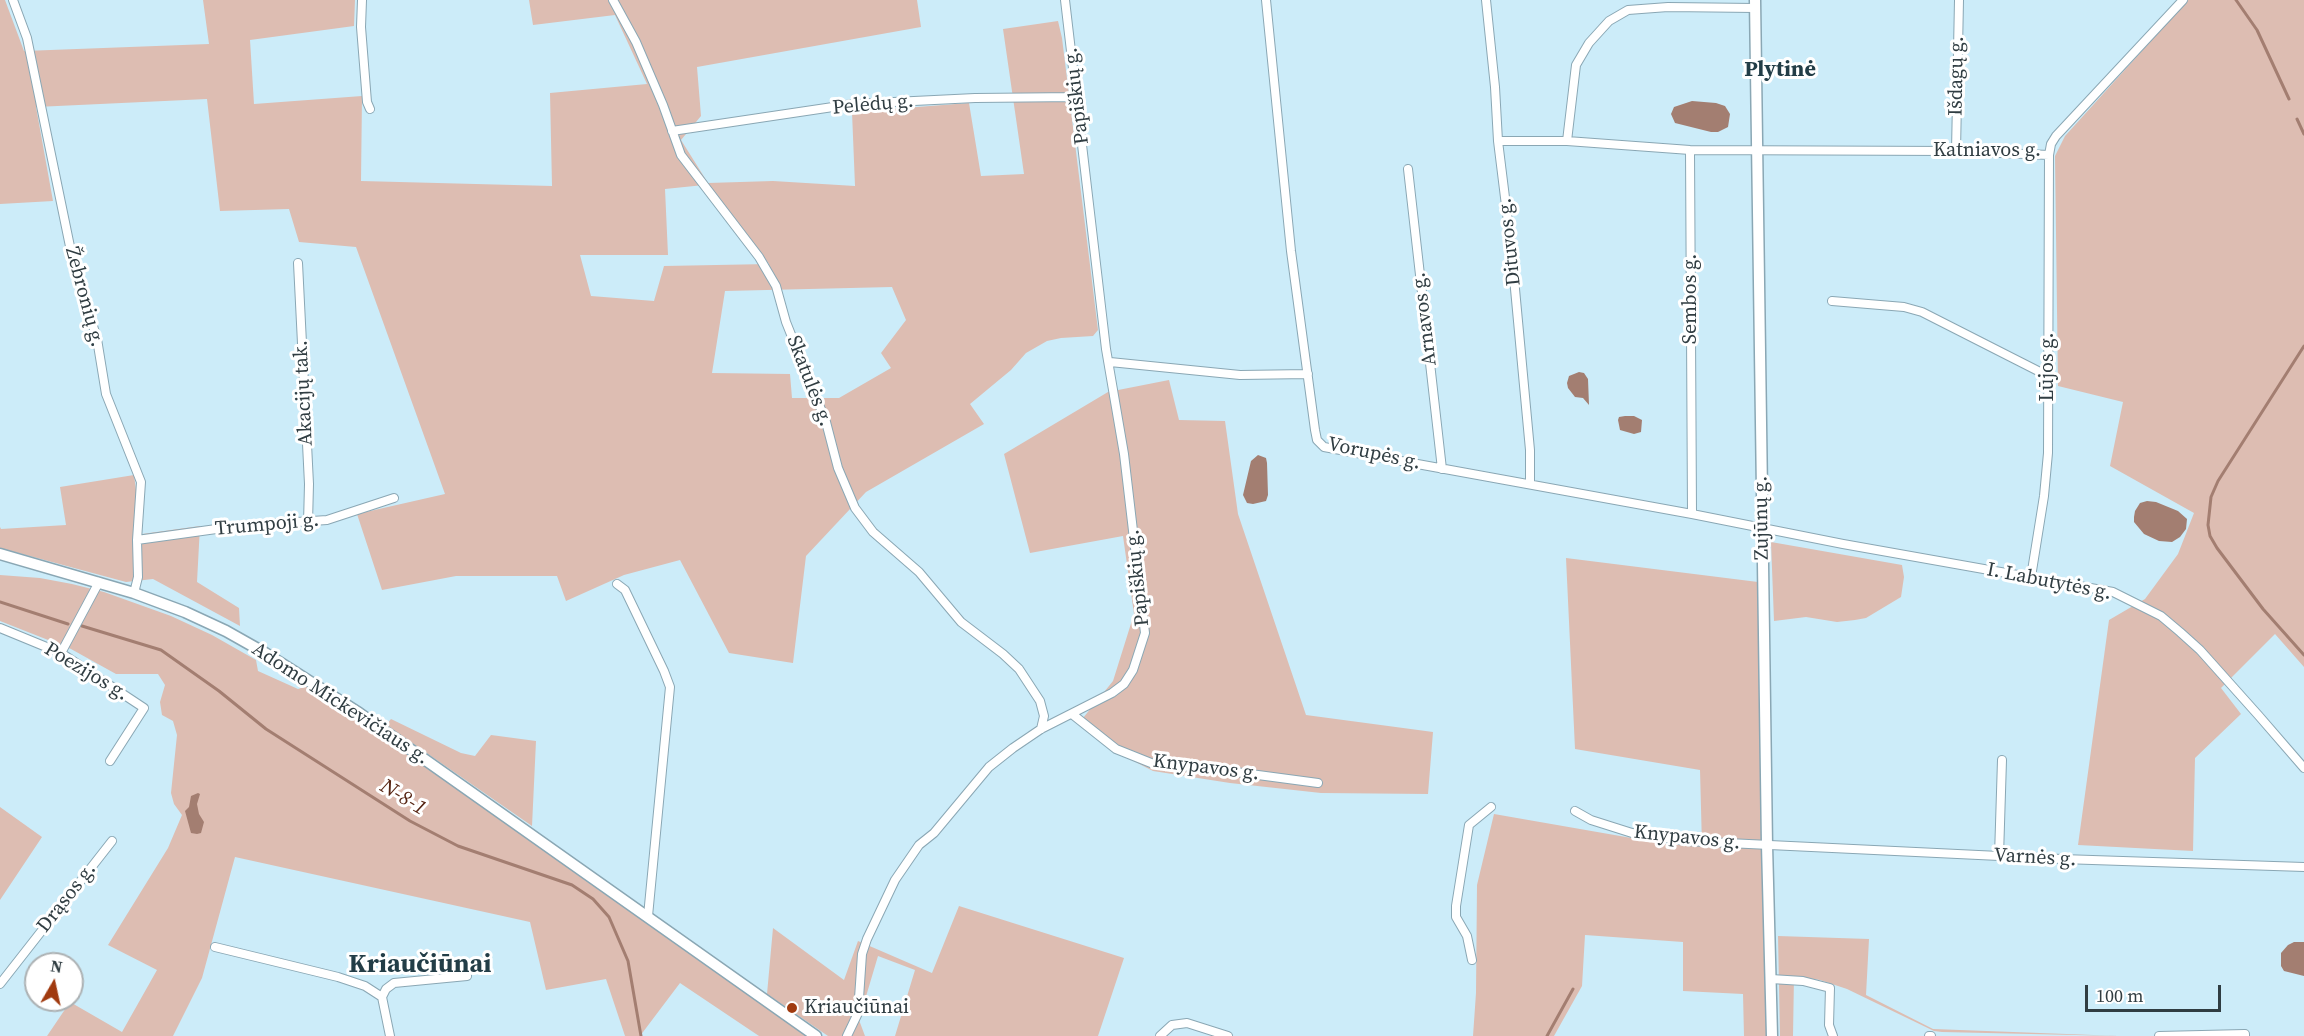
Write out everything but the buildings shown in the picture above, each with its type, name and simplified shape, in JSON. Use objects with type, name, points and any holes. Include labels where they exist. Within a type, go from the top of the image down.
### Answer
[{"type":"main road","name":"Zujūnų g.","points":[[1755,4],[1767,846],[1772,1036]]},
{"type":"main road","name":"Adomo Mickevičiaus g.","points":[[0,554],[134,593],[226,631],[299,673],[816,1036]]},
{"type":"street","name":"Žebronių g.","points":[[13,0],[27,38],[74,261],[97,339],[106,394],[141,482],[137,540],[138,577],[134,593]]},
{"type":"street","points":[[362,0],[361,27],[366,102],[370,109]]},
{"type":"street","name":"Skatulės g.","points":[[613,0],[663,105],[681,155],[759,257],[776,286],[786,322],[826,422],[838,468],[855,508],[873,532],[919,572],[961,622],[1003,654],[1018,669],[1040,701],[1044,716],[1041,729]]},
{"type":"street","name":"Papiškių g.","points":[[847,1036],[858,1013],[862,954],[895,880],[920,845],[989,767],[1041,729],[1112,693],[1124,684],[1133,670],[1145,633],[1065,0]]},
{"type":"street","name":"Vorupės g.","points":[[1266,0],[1291,251],[1317,440],[1324,447],[1762,528]]},
{"type":"street","name":"Dituvos g.","points":[[1486,0],[1530,450],[1530,484]]},
{"type":"street","name":"Išdagų g.","points":[[1956,151],[1959,0]]},
{"type":"street","name":"Katniavos g.","points":[[1757,149],[1956,151],[2049,155],[2056,136],[2183,0]]},
{"type":"street","points":[[1567,141],[1576,65],[1589,43],[1609,21],[1628,10],[1755,4]]},
{"type":"street","name":"Pelėdų g.","points":[[672,131],[853,104],[975,98],[1077,98]]},
{"type":"street","points":[[1498,141],[1567,141],[1690,150],[1757,149]]},
{"type":"street","name":"Sembos g.","points":[[1690,150],[1692,514]]},
{"type":"street","name":"Lūjos g.","points":[[2031,577],[2044,496],[2048,453],[2049,155]]},
{"type":"street","name":"Arnavos g.","points":[[1408,169],[1442,469]]},
{"type":"street","name":"Akacijų tak.","points":[[298,263],[309,484],[308,523]]},
{"type":"street","points":[[1832,301],[1922,312],[2048,376]]},
{"type":"street","points":[[1110,362],[1240,375],[1308,374]]},
{"type":"street","name":"Trumpoji g.","points":[[137,540],[238,526],[327,520],[394,498]]},
{"type":"street","name":"I. Labutytės g.","points":[[1762,528],[2113,592],[2161,616],[2199,650],[2304,768]]},
{"type":"street","points":[[61,653],[99,582]]},
{"type":"street","points":[[617,584],[625,590],[670,687],[648,916]]},
{"type":"street","name":"Poezijos g.","points":[[0,628],[61,653],[144,708],[110,761]]},
{"type":"street","name":"Knypavos g.","points":[[1072,714],[1116,749],[1151,763],[1318,783]]},
{"type":"street","points":[[1998,856],[2002,760]]},
{"type":"street","points":[[1472,960],[1467,936],[1456,917],[1456,906],[1469,825],[1491,807]]},
{"type":"street","name":"Knypavos g.","points":[[1575,811],[1591,820],[1632,833],[1664,839],[1767,846]]},
{"type":"street","name":"Drąsos g.","points":[[0,984],[112,841]]},
{"type":"street","name":"Varnės g.","points":[[1767,846],[2304,867]]},
{"type":"street","points":[[215,947],[338,977],[365,986],[381,997],[390,1036]]},
{"type":"street","points":[[381,997],[394,983],[467,976]]},
{"type":"street","points":[[1771,980],[1803,981],[1830,988],[1829,1025],[1833,1036]]},
{"type":"street","points":[[1160,1036],[1172,1025],[1187,1023],[1228,1036]]},
{"type":"street","points":[[2159,1036],[2245,1034],[2245,1036]]},
{"type":"shaded area","points":[[0,0],[5,0],[24,51],[209,44],[203,0],[355,0],[354,26],[250,40],[254,104],[362,96],[361,181],[552,186],[550,93],[647,84],[615,15],[533,25],[529,0],[917,0],[921,27],[697,67],[701,116],[681,140],[708,183],[773,181],[855,186],[852,112],[969,103],[981,176],[1024,174],[1003,29],[1058,21],[1098,330],[1093,336],[1047,341],[1026,353],[1011,370],[970,404],[984,424],[866,492],[806,556],[793,663],[729,653],[680,560],[624,575],[566,601],[557,576],[456,576],[382,590],[357,514],[445,494],[356,247],[299,242],[289,209],[220,211],[207,99],[36,107],[53,201],[0,204]],"holes":[[[704,185],[738,223],[769,264],[664,266],[654,301],[591,296],[580,255],[668,255],[665,189]],[[892,287],[906,320],[881,353],[891,368],[839,398],[792,398],[790,374],[712,373],[725,291]]]},
{"type":"shaded area","points":[[2188,0],[2304,0],[2304,667],[2275,634],[2221,688],[2241,714],[2195,758],[2193,851],[2078,845],[2109,620],[2145,599],[2178,554],[2194,513],[2110,466],[2123,402],[2058,386],[2055,156],[2065,136]]},
{"type":"shaded area","points":[[1692,101],[1725,106],[1730,114],[1728,127],[1718,132],[1711,132],[1675,123],[1671,114],[1674,107]]},
{"type":"shaded area","points":[[1579,372],[1584,373],[1588,379],[1589,405],[1583,398],[1575,397],[1568,388],[1569,376]]},
{"type":"shaded area","points":[[1169,380],[1179,420],[1225,421],[1238,514],[1306,715],[1433,732],[1428,794],[1321,793],[1230,783],[1153,771],[1110,749],[1083,718],[1113,681],[1134,614],[1123,536],[1030,553],[1004,454],[1108,392]]},
{"type":"shaded area","points":[[1634,416],[1642,420],[1641,432],[1634,434],[1620,430],[1619,417]]},
{"type":"shaded area","points":[[1258,455],[1266,458],[1268,495],[1266,501],[1253,504],[1247,503],[1243,495],[1251,461]]},
{"type":"shaded area","points":[[134,475],[142,534],[200,526],[197,582],[239,608],[240,626],[153,579],[126,582],[0,548],[0,527],[1,529],[66,525],[60,487]]},
{"type":"shaded area","points":[[2156,502],[2178,511],[2187,519],[2186,529],[2180,537],[2172,542],[2159,541],[2144,534],[2134,522],[2134,517],[2140,503]]},
{"type":"shaded area","points":[[1771,542],[1902,565],[1904,577],[1901,597],[1866,618],[1837,622],[1806,617],[1774,621]]},
{"type":"shaded area","points":[[1566,558],[1758,582],[1762,854],[1768,1036],[1744,1036],[1743,994],[1683,991],[1683,942],[1585,935],[1582,986],[1554,1036],[1473,1036],[1476,993],[1477,885],[1494,814],[1666,844],[1702,846],[1700,770],[1575,749]]},
{"type":"shaded area","points":[[0,575],[40,578],[104,592],[171,616],[212,635],[256,660],[258,671],[298,689],[307,686],[360,720],[807,1036],[759,1036],[680,983],[640,1036],[625,1036],[606,979],[546,990],[530,922],[235,857],[202,978],[173,1036],[47,1036],[63,1012],[84,1012],[84,1010],[122,1032],[157,970],[108,945],[168,848],[182,815],[174,804],[171,793],[177,735],[173,721],[162,715],[160,702],[165,685],[158,674],[116,674],[71,649],[0,621]]},
{"type":"shaded area","points":[[391,719],[461,753],[475,756],[491,735],[536,741],[532,826],[386,725]]},
{"type":"shaded area","points":[[200,794],[197,804],[199,814],[204,822],[201,833],[197,834],[191,833],[185,811],[189,807],[191,796]]},
{"type":"shaded area","points":[[0,807],[42,837],[0,900]]},
{"type":"shaded area","points":[[959,906],[1124,958],[1098,1036],[895,1036],[915,970],[878,956],[859,1020],[865,1036],[828,1036],[767,994],[773,928],[844,980],[858,941],[932,973]]},
{"type":"shaded area","points":[[1778,936],[1869,939],[1866,995],[1933,1029],[2120,1036],[1934,1031],[1847,989],[1820,980],[1794,976],[1793,1036],[1780,1036]]},
{"type":"shaded area","points":[[2294,942],[2304,942],[2304,976],[2284,971],[2281,966],[2281,953]]},
{"type":"waterway","points":[[2236,0],[2257,30],[2289,99]]},
{"type":"waterway","points":[[2297,119],[2304,134]]},
{"type":"waterway","points":[[2304,346],[2218,481],[2211,497],[2208,525],[2210,536],[2217,548],[2263,609],[2304,655]]},
{"type":"waterway","name":"N-8-1","points":[[0,602],[68,624]]},
{"type":"waterway","name":"N-8-1","points":[[82,626],[161,650],[219,691],[266,729],[410,821],[458,846],[572,885],[593,899],[609,917],[628,961],[641,1036]]},
{"type":"waterway","points":[[1547,1036],[1573,989]]},
{"type":"place","name":"Kriaučiūnai","points":[[792,1008]]},
{"type":"district","name":"Plytinė","points":[[1780,70]]},
{"type":"district","name":"Kriaučiūnai","points":[[420,965]]}]
